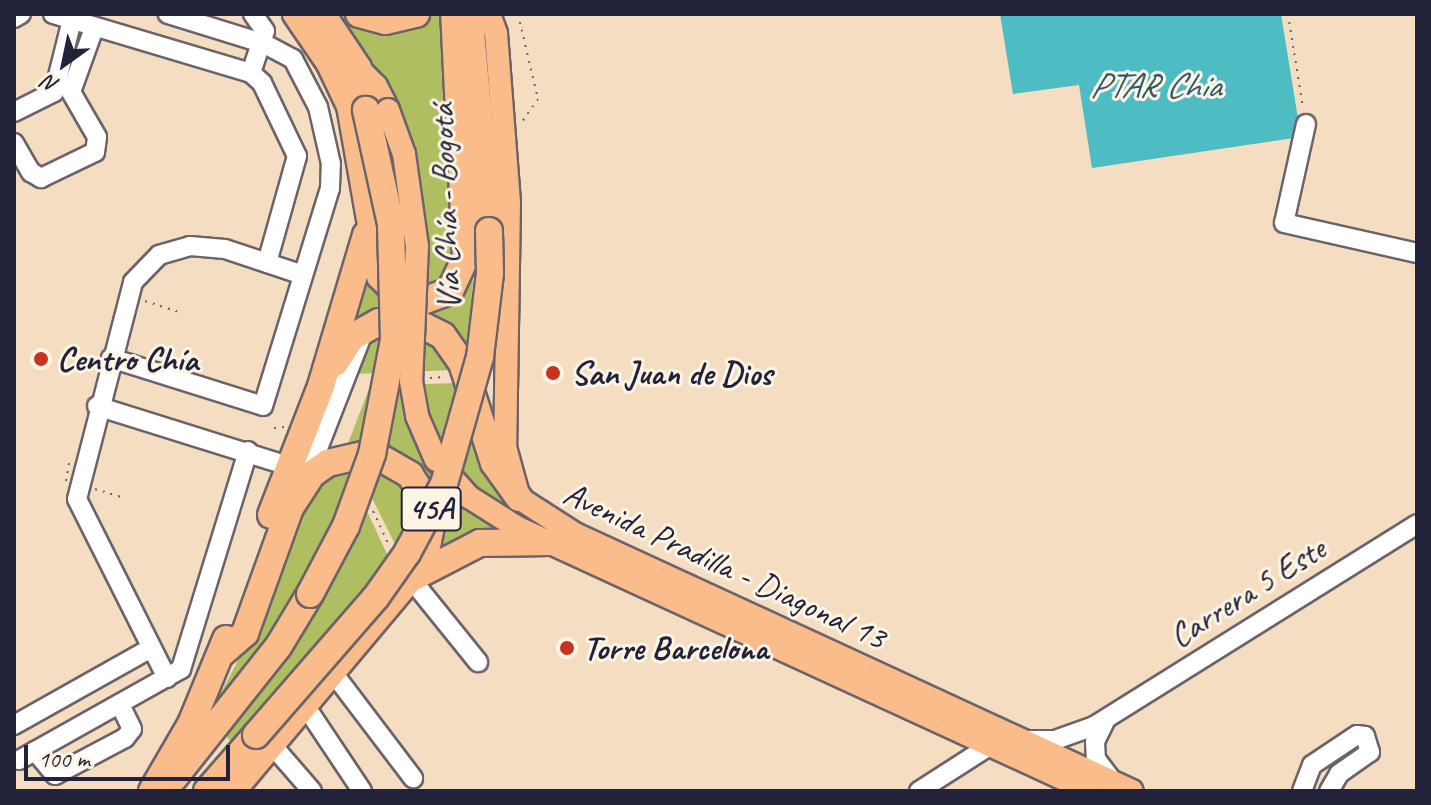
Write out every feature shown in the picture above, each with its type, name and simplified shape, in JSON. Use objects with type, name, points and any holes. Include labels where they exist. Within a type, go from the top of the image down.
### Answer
[{"type":"highway","points":[[296,14],[329,62],[350,106],[369,228],[380,276],[400,297],[430,301],[459,282],[467,241],[454,14]]},
{"type":"highway","name":"45A","points":[[163,791],[258,674],[310,594],[360,490],[382,416],[394,340],[391,224],[377,110],[358,68],[322,14]]},
{"type":"highway","points":[[359,14],[385,21],[416,14]]},
{"type":"highway","name":"Vía Chía - Bogotá","points":[[207,791],[264,740],[376,597],[407,553],[444,484],[480,357],[489,286],[489,231],[470,14]]},
{"type":"highway","points":[[152,791],[191,724],[294,478],[369,228]]},
{"type":"highway","points":[[321,386],[342,349],[365,328],[408,320],[434,329],[452,345],[494,463],[519,498]]},
{"type":"highway","points":[[232,791],[264,740],[306,707],[411,579],[427,552],[432,521],[425,496],[410,475],[381,458],[347,456],[294,478]]},
{"type":"highway","points":[[411,579],[480,543],[551,542]]},
{"type":"main road","name":"Avenida Pradilla - Diagonal 13","points":[[489,14],[496,33],[510,258],[505,447],[519,498],[575,534],[1124,788]]},
{"type":"main road","name":"Avenida Pradilla - Diagonal 13","points":[[377,110],[404,154],[417,246],[411,381],[417,416],[436,460],[485,509],[1090,791]]},
{"type":"street","points":[[14,18],[21,14]]},
{"type":"street","points":[[53,14],[251,73],[262,83],[297,156],[267,263]]},
{"type":"street","points":[[111,358],[263,406],[330,188],[331,164],[318,107],[293,59],[265,44],[168,14]]},
{"type":"street","points":[[251,73],[265,44],[262,20],[253,14]]},
{"type":"street","points":[[14,143],[28,168],[41,178],[95,152],[97,137],[63,92],[72,20]]},
{"type":"street","points":[[14,112],[63,92],[94,28]]},
{"type":"street","points":[[1306,124],[1284,223],[1417,253]]},
{"type":"street","points":[[167,678],[106,563],[77,499],[97,406],[133,282],[159,255],[212,246],[303,275]]},
{"type":"street","points":[[97,406],[248,451],[294,478],[315,463],[365,328]]},
{"type":"street","points":[[120,704],[132,729],[125,738],[55,775],[27,756],[120,704],[167,678],[186,660],[248,451]]},
{"type":"street","name":"Carrera 5 Este","points":[[1014,738],[1055,740],[1110,715],[1417,524]]},
{"type":"street","points":[[411,579],[478,662]]},
{"type":"street","points":[[14,725],[151,648]]},
{"type":"street","points":[[334,674],[413,778]]},
{"type":"street","points":[[306,707],[362,791]]},
{"type":"street","points":[[1110,715],[1099,726],[1095,751],[1104,774],[1124,788]]},
{"type":"street","points":[[1302,791],[1312,765],[1354,736],[1365,736],[1370,752],[1339,774],[1329,791]]},
{"type":"street","points":[[264,740],[312,791]]},
{"type":"street","points":[[919,791],[991,745]]},
{"type":"path","points":[[504,141],[539,105],[518,14]]},
{"type":"path","points":[[1288,14],[1306,124]]},
{"type":"green space","points":[[340,14],[361,26],[417,23],[431,14],[447,14],[459,252],[449,283],[404,291],[377,196],[420,199],[382,77]]},
{"type":"green space","points":[[475,258],[467,355],[456,340],[343,332],[365,267],[373,285],[460,294]]},
{"type":"green space","points":[[381,331],[434,341],[454,370],[351,374],[363,341]]},
{"type":"green space","points":[[456,383],[488,472],[504,500],[545,531],[506,530],[466,537],[441,548],[438,509],[347,446],[370,386]]},
{"type":"green space","points":[[354,462],[389,467],[418,502],[405,564]]},
{"type":"green space","points":[[347,468],[400,582],[233,745],[210,714],[260,618],[299,506],[329,475]]},
{"type":"water","name":"PTAR Chia","points":[[1000,14],[1281,14],[1301,137],[1092,168],[1079,85],[1013,94]]},
{"type":"place","name":"Centro Chía","points":[[41,359]]},
{"type":"place","name":"San Juan de Dios","points":[[553,373]]},
{"type":"place","name":"Torre Barcelona","points":[[567,648]]}]
